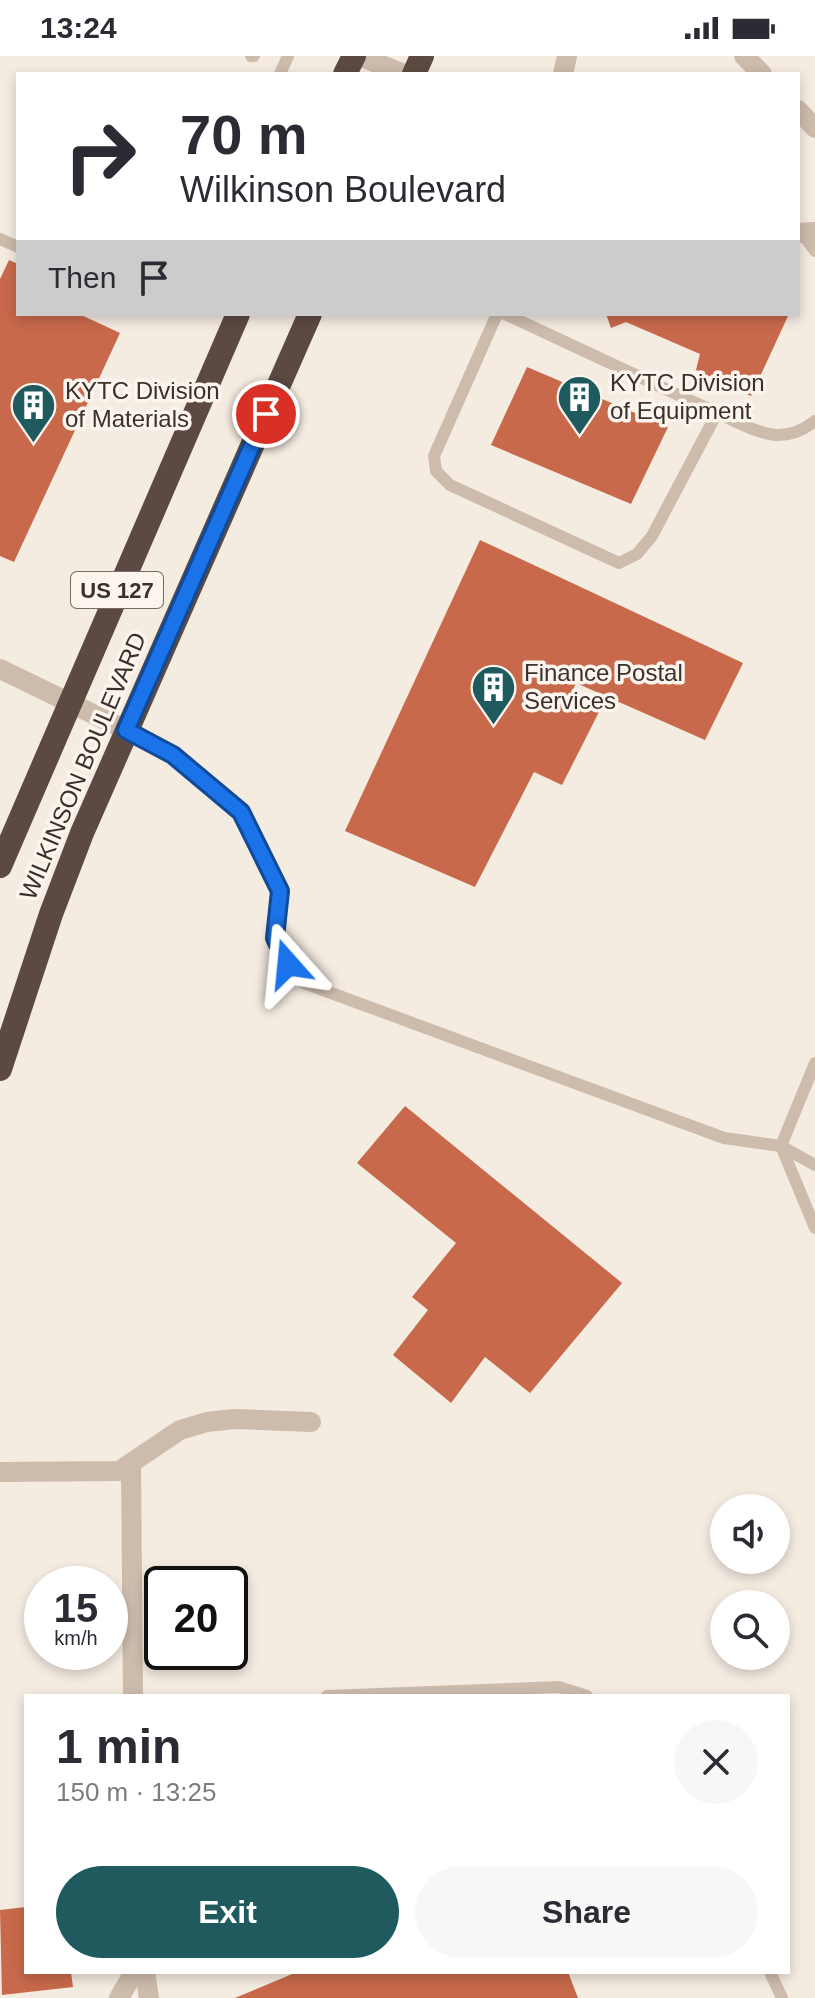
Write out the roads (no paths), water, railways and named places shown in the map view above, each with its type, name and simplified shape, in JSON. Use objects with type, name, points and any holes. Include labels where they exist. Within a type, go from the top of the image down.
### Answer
[{"type":"highway","name":"WILKINSON BOULEVARD","points":[[0,866],[237,316]]},
{"type":"highway","name":"WILKINSON BOULEVARD","points":[[0,1069],[51,914],[126,730],[309,316]]},
{"type":"street","points":[[356,56],[399,72]]},
{"type":"street","points":[[744,56],[760,72]]},
{"type":"street","points":[[800,112],[815,128]]},
{"type":"street","points":[[0,669],[126,730]]},
{"type":"street","points":[[0,1472],[107,1472],[131,1465],[180,1430],[207,1422],[234,1419],[311,1422]]},
{"type":"street","points":[[131,1465],[133,1694]]},
{"type":"street","points":[[119,1998],[133,1974]]},
{"type":"street","points":[[145,1974],[149,1998]]},
{"type":"lane","points":[[805,233],[815,251]]},
{"type":"lane","points":[[496,316],[434,456],[436,471],[450,485],[619,563],[637,554],[652,536],[717,413]]},
{"type":"lane","points":[[509,316],[717,413],[783,438],[800,433],[815,421]]},
{"type":"lane","points":[[126,730],[173,755],[241,812],[280,891],[275,938],[288,964],[304,983],[724,1138],[781,1146],[815,1165]]},
{"type":"lane","points":[[815,1063],[781,1146],[815,1228]]},
{"type":"lane","points":[[416,1694],[559,1687],[581,1694]]},
{"type":"lane","points":[[771,1974],[782,1998]]},
{"type":"place","name":"KYTC Division of Equipment","points":[[579,436]]},
{"type":"place","name":"KYTC Division of Materials","points":[[34,444]]},
{"type":"place","name":"Finance Postal Services","points":[[493,726]]}]
